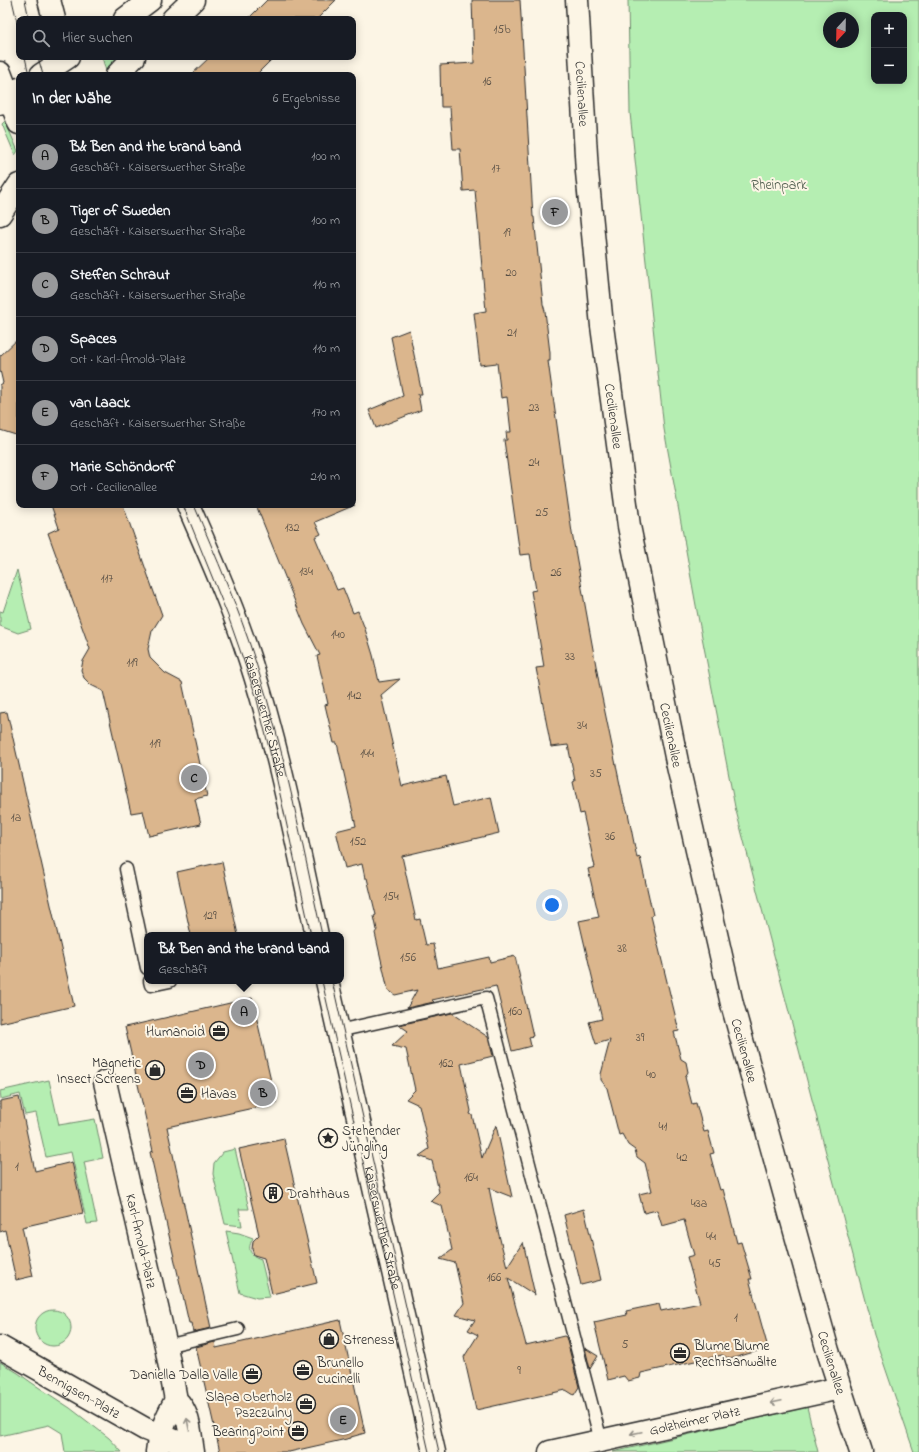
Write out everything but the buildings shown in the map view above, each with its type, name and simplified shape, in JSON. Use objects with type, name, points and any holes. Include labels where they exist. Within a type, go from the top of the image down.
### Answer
[{"type":"street","points":[[50,0],[53,16]]},
{"type":"street","points":[[129,16],[150,0]]},
{"type":"street","points":[[176,16],[193,0]]},
{"type":"street","name":"Cecilienallee","points":[[577,0],[587,172],[601,318],[629,526],[677,762],[732,1004],[828,1351],[861,1452]]},
{"type":"street","points":[[120,72],[131,60]]},
{"type":"street","points":[[48,72],[64,65]]},
{"type":"street","points":[[0,73],[16,115]]},
{"type":"street","points":[[0,214],[16,190]]},
{"type":"street","name":"Kaiserswerther Straße","points":[[189,508],[229,602],[250,660],[268,726],[316,932]]},
{"type":"street","name":"Kaiserswerther Straße","points":[[328,984],[434,1452]]},
{"type":"street","name":"Karl-Arnold-Platz","points":[[105,1082],[166,1346],[176,1400],[182,1406],[186,1414],[193,1452]]},
{"type":"street","name":"Bennigsen-Platz","points":[[0,1347],[145,1429],[159,1444]]},
{"type":"street","name":"Golzheimer Platz","points":[[550,1452],[840,1388]]},
{"type":"street","points":[[176,1400],[166,1417],[159,1444],[175,1441],[189,1452]]},
{"type":"lane","points":[[126,868],[144,954]]},
{"type":"lane","points":[[338,1031],[486,998],[601,1441]]},
{"type":"lane","points":[[166,1346],[238,1329]]},
{"type":"green space","name":"Rheinpark","points":[[628,0],[919,0],[919,1452],[914,1452],[874,1335],[735,807],[664,429],[630,113]]},
{"type":"green space","points":[[103,60],[116,60],[106,71]]},
{"type":"green space","points":[[5,121],[16,146],[15,155],[2,124]]},
{"type":"green space","points":[[17,570],[31,629],[18,633],[0,626],[0,611],[3,612]]},
{"type":"green space","points":[[49,1080],[59,1125],[95,1119],[103,1158],[84,1162],[97,1223],[87,1224],[71,1152],[46,1157],[36,1113],[25,1115],[20,1094],[1,1099],[0,1091]]},
{"type":"green space","points":[[235,1149],[249,1209],[239,1209],[242,1226],[225,1224],[213,1174],[214,1163],[223,1152]]},
{"type":"green space","points":[[226,1231],[239,1233],[253,1238],[250,1245],[250,1251],[254,1256],[261,1259],[270,1297],[257,1298],[240,1293]]},
{"type":"green space","points":[[57,1310],[66,1315],[70,1321],[70,1335],[66,1341],[57,1346],[49,1346],[40,1341],[36,1335],[35,1324],[40,1315],[46,1311]]},
{"type":"green space","points":[[0,1362],[70,1408],[109,1438],[122,1452],[65,1452],[62,1433],[49,1425],[0,1436]]},
{"type":"green space","points":[[807,1407],[818,1452],[613,1452]]},
{"type":"tram line","points":[[12,0],[16,17]]},
{"type":"tram line","points":[[25,0],[28,16]]},
{"type":"tram line","points":[[26,60],[28,72]]},
{"type":"tram line","points":[[39,60],[42,72]]},
{"type":"tram line","points":[[184,508],[228,616],[256,696],[276,776],[310,932]]},
{"type":"tram line","points":[[195,508],[242,623],[256,663],[276,730],[321,932]]},
{"type":"tram line","points":[[323,984],[429,1452]]},
{"type":"tram line","points":[[333,984],[439,1452]]},
{"type":"place","name":"Marie Schöndorff","points":[[555,212]]},
{"type":"place","name":"Steffen Schraut","points":[[194,778]]},
{"type":"place","name":"B& Ben and the brand band","points":[[244,1012]]},
{"type":"place","name":"Humanoid","points":[[219,1031]]},
{"type":"place","name":"Spaces","points":[[201,1065]]},
{"type":"place","name":"Magnetic Insect Screens","points":[[155,1070]]},
{"type":"place","name":"Havas","points":[[187,1093]]},
{"type":"place","name":"Tiger of Sweden","points":[[263,1093]]},
{"type":"place","name":"Stehender Jüngling","points":[[328,1138]]},
{"type":"place","name":"Drahthaus","points":[[273,1193]]},
{"type":"place","name":"Streness","points":[[329,1339]]},
{"type":"place","name":"Blume Blume Rechtsanwälte","points":[[680,1353]]},
{"type":"place","name":"Brunello cucinelli","points":[[303,1370]]},
{"type":"place","name":"Daniella Dalla Valle","points":[[252,1374]]},
{"type":"place","name":"Slapa Oberholz Pszczulny","points":[[306,1404]]},
{"type":"place","name":"van Laack","points":[[343,1420]]},
{"type":"place","name":"BearingPoint","points":[[298,1431]]}]
